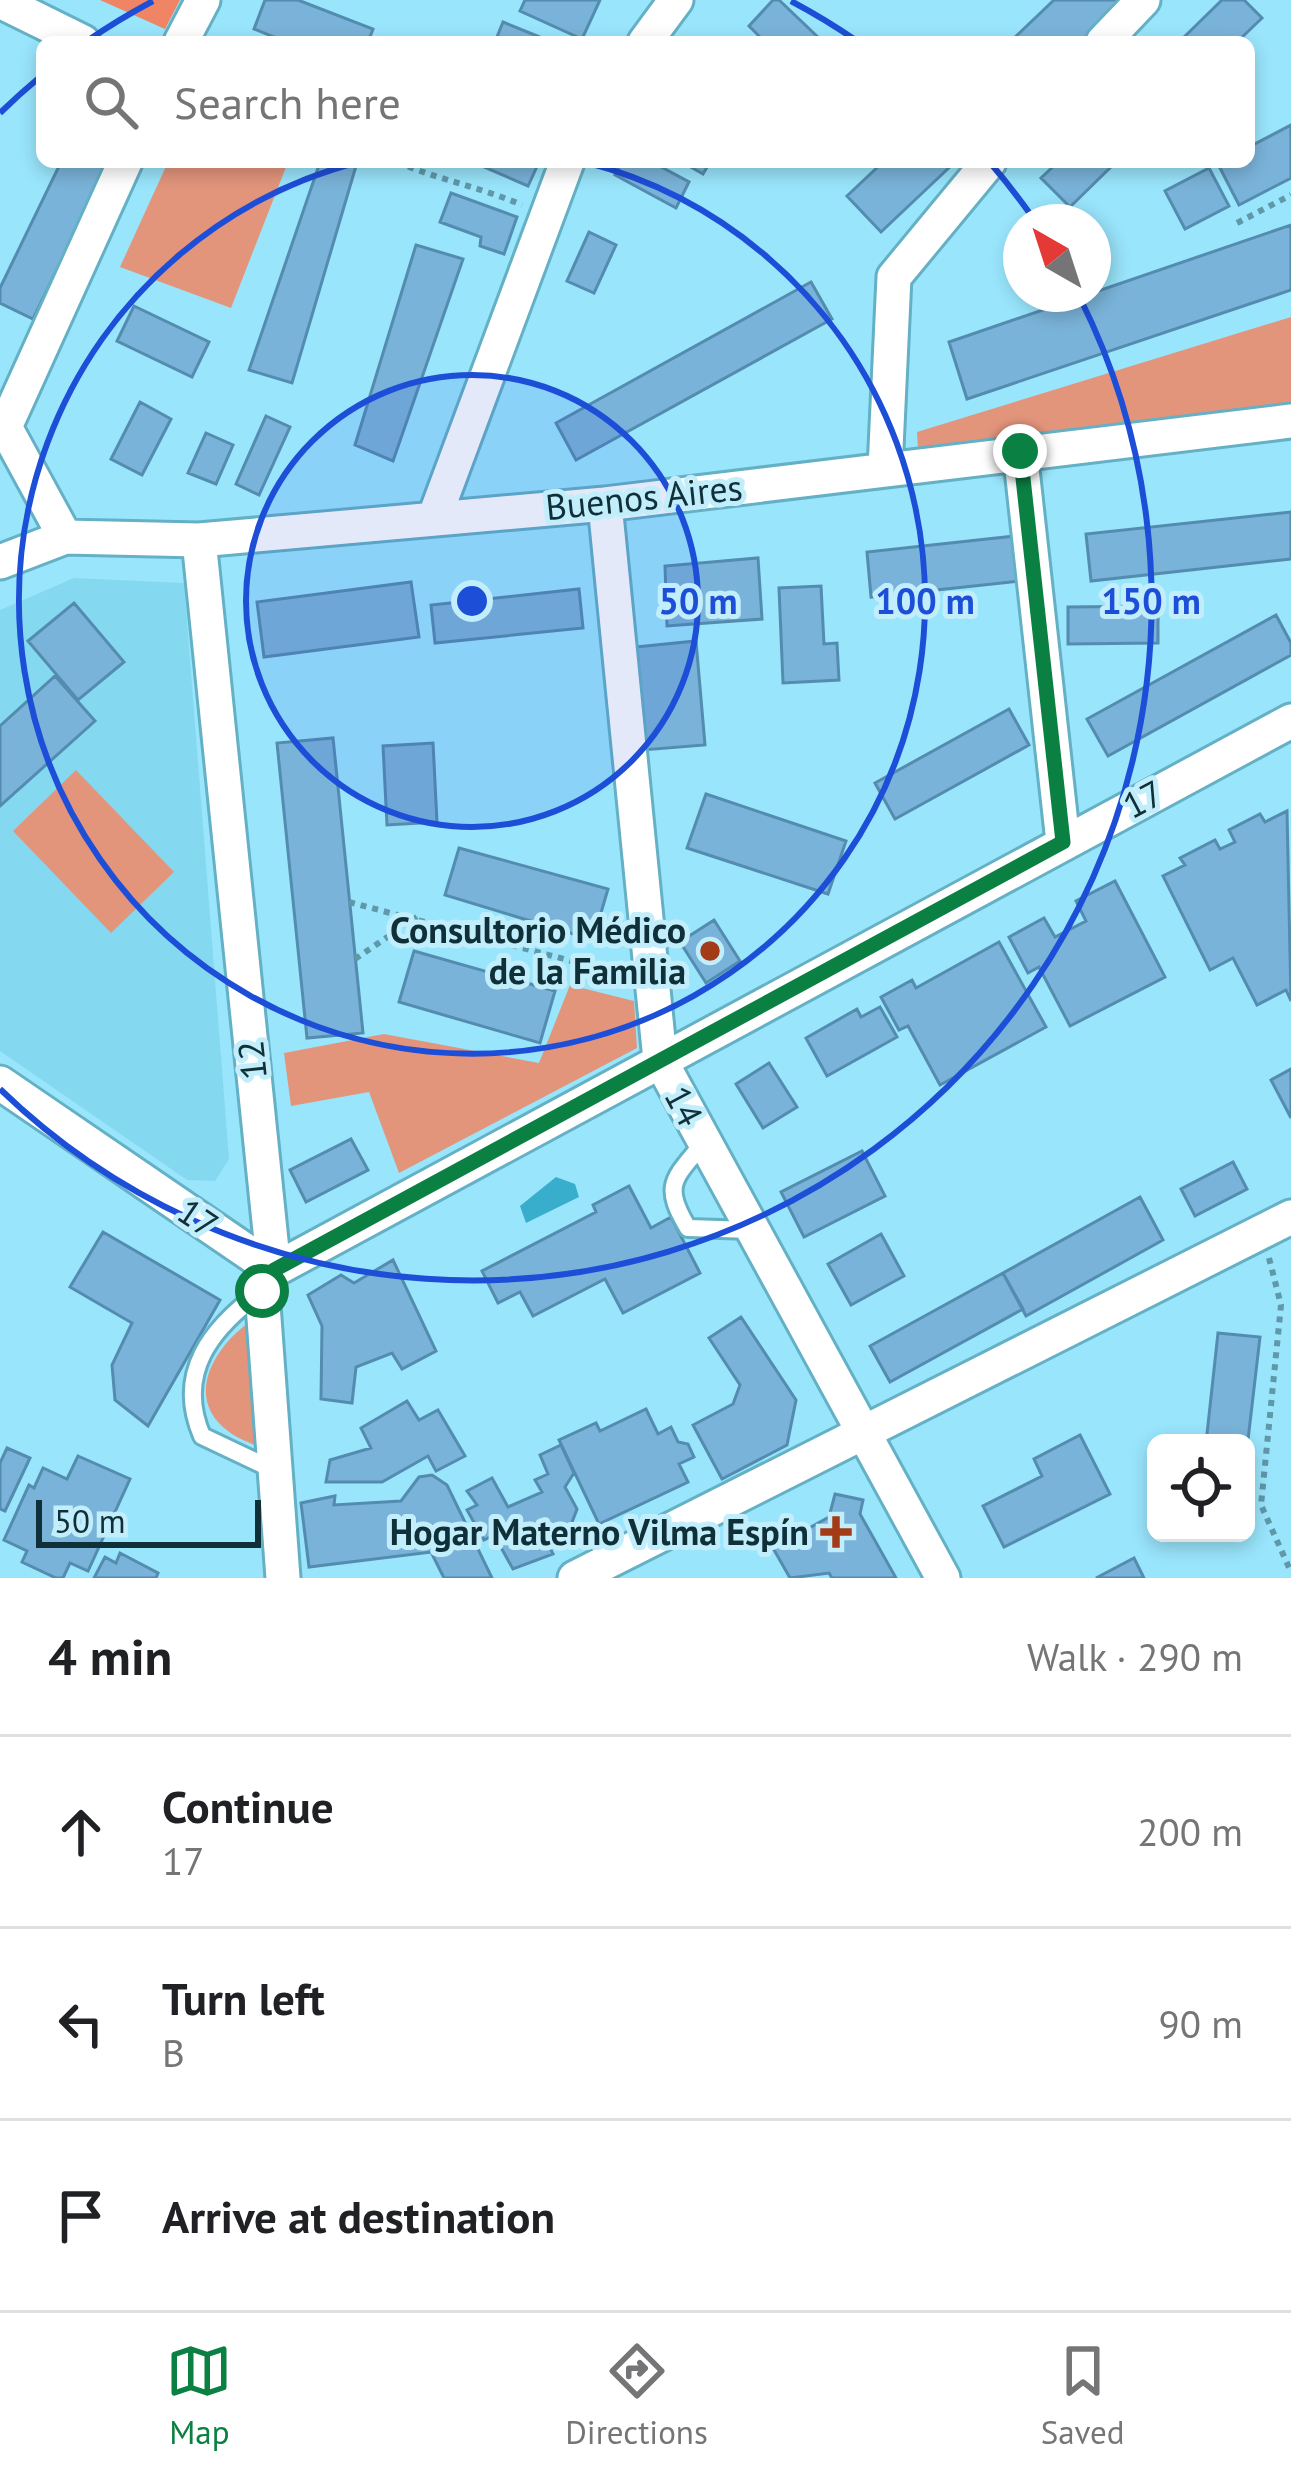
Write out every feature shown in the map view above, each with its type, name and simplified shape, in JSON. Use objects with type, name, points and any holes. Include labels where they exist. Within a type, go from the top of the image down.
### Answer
[{"type":"street","points":[[184,36],[202,0]]},
{"type":"street","points":[[649,36],[676,0]]},
{"type":"street","points":[[1109,36],[1143,0]]},
{"type":"street","points":[[0,1],[71,36]]},
{"type":"street","points":[[65,538],[5,427],[121,168]]},
{"type":"street","points":[[435,516],[564,168]]},
{"type":"street","points":[[885,469],[894,277],[984,168]]},
{"type":"street","name":"Buenos Aires","points":[[0,562],[65,538],[199,540],[605,504],[1291,421]]},
{"type":"street","points":[[1020,451],[1063,842]]},
{"type":"street","name":"14","points":[[605,504],[660,1060],[943,1578]]},
{"type":"street","name":"12","points":[[199,540],[268,1281],[283,1578]]},
{"type":"street","name":"17","points":[[0,1083],[268,1281],[660,1060],[1291,721]]},
{"type":"street","points":[[575,1578],[1277,1224]]},
{"type":"lane","points":[[704,1142],[673,1181],[672,1202],[688,1228],[752,1230]]},
{"type":"lane","points":[[268,1281],[234,1312],[196,1363],[188,1405],[202,1436],[279,1473]]},
{"type":"path","points":[[411,168],[441,181],[474,184],[544,215]]},
{"type":"path","points":[[1237,223],[1291,195]]},
{"type":"path","points":[[349,902],[655,984]]},
{"type":"path","points":[[355,959],[417,917]]},
{"type":"path","points":[[1277,1224],[1281,1305],[1261,1505],[1291,1572]]},
{"type":"shaded area","points":[[100,0],[180,0],[165,29]]},
{"type":"shaded area","points":[[165,168],[286,168],[231,308],[120,267]]},
{"type":"shaded area","points":[[1291,317],[1291,402],[918,450],[917,432]]},
{"type":"shaded area","points":[[74,578],[184,583],[229,1159],[215,1181],[187,1180],[0,1051],[0,610]]},
{"type":"shaded area","points":[[76,770],[174,872],[111,933],[13,831]]},
{"type":"shaded area","points":[[570,985],[634,1001],[637,1048],[399,1173],[369,1092],[291,1106],[284,1053],[384,1034],[539,1063]]},
{"type":"shaded area","points":[[556,1177],[575,1184],[579,1197],[526,1223],[520,1206]]},
{"type":"shaded area","points":[[254,1319],[263,1449],[232,1434],[214,1417],[207,1402],[206,1386],[218,1355]]},
{"type":"building","points":[[265,0],[298,0],[373,29],[370,36],[271,36],[254,29]]},
{"type":"building","points":[[525,0],[600,0],[583,36],[520,11]]},
{"type":"building","points":[[773,0],[779,0],[817,36],[759,36],[749,26]]},
{"type":"building","points":[[1054,0],[1126,0],[1087,36],[1016,36]]},
{"type":"building","points":[[1222,0],[1244,0],[1262,18],[1243,36],[1185,36]]},
{"type":"building","points":[[503,22],[537,36],[497,36]]},
{"type":"building","points":[[1291,125],[1291,178],[1239,205],[1220,168],[1255,168],[1255,144]]},
{"type":"building","points":[[58,168],[106,168],[33,319],[0,303],[0,288]]},
{"type":"building","points":[[318,168],[355,168],[292,383],[249,370]]},
{"type":"building","points":[[486,168],[536,168],[528,186]]},
{"type":"building","points":[[619,168],[663,168],[689,182],[676,208],[615,175]]},
{"type":"building","points":[[877,168],[949,168],[881,232],[847,196]]},
{"type":"building","points":[[1052,168],[1110,168],[1073,204],[1067,204],[1041,178]]},
{"type":"building","points":[[1209,168],[1229,206],[1185,229],[1165,191]]},
{"type":"building","points":[[451,193],[517,217],[504,254],[480,246],[481,237],[440,222]]},
{"type":"building","points":[[1291,225],[1291,290],[967,399],[949,342],[1037,312],[1111,312],[1111,287]]},
{"type":"building","points":[[589,232],[616,245],[594,293],[567,281]]},
{"type":"building","points":[[416,245],[463,259],[393,461],[355,445]]},
{"type":"building","points":[[811,282],[832,319],[576,460],[556,423]]},
{"type":"building","points":[[134,306],[209,342],[192,377],[117,341]]},
{"type":"building","points":[[140,402],[171,419],[142,475],[111,459]]},
{"type":"building","points":[[266,416],[290,427],[259,495],[236,484]]},
{"type":"building","points":[[206,433],[233,445],[216,484],[188,473]]},
{"type":"building","points":[[1291,512],[1291,559],[1091,581],[1086,534]]},
{"type":"building","points":[[1015,536],[1020,581],[871,597],[867,552]]},
{"type":"building","points":[[758,558],[762,619],[667,626],[665,566]]},
{"type":"building","points":[[411,582],[419,637],[264,657],[257,602]]},
{"type":"building","points":[[821,586],[824,644],[837,643],[839,680],[783,683],[779,588]]},
{"type":"building","points":[[579,589],[583,628],[435,643],[431,605]]},
{"type":"building","points":[[74,603],[124,662],[78,700],[28,641]]},
{"type":"building","points":[[1158,606],[1158,643],[1068,644],[1068,607]]},
{"type":"building","points":[[1276,615],[1291,643],[1291,655],[1108,756],[1087,719]]},
{"type":"building","points":[[696,641],[705,745],[643,750],[635,647]]},
{"type":"building","points":[[55,676],[95,721],[0,806],[0,726]]},
{"type":"building","points":[[1009,709],[1029,745],[895,819],[875,783]]},
{"type":"building","points":[[333,738],[363,1033],[307,1038],[277,743]]},
{"type":"building","points":[[433,743],[437,822],[387,825],[383,746]]},
{"type":"building","points":[[706,794],[846,841],[828,894],[687,848]]},
{"type":"building","points":[[1287,811],[1291,1001],[1286,990],[1257,1005],[1233,958],[1210,970],[1163,876],[1185,865],[1180,858],[1215,840],[1220,849],[1235,842],[1229,830],[1260,814],[1265,822]]},
{"type":"building","points":[[459,848],[608,889],[593,940],[445,895]]},
{"type":"building","points":[[1115,881],[1165,977],[1070,1026],[1039,967],[1028,973],[1009,937],[1044,918],[1055,937],[1086,921],[1076,901]]},
{"type":"building","name":"Consultorio Médico de la Familia","points":[[714,920],[740,961],[706,983],[680,942]]},
{"type":"building","points":[[999,942],[1046,1027],[940,1085],[908,1026],[899,1030],[881,997],[912,980],[916,988]]},
{"type":"building","points":[[414,951],[555,991],[540,1043],[399,1002]]},
{"type":"building","points":[[880,1007],[897,1037],[827,1076],[806,1038],[857,1009],[861,1017]]},
{"type":"building","points":[[769,1063],[797,1107],[763,1128],[736,1084]]},
{"type":"building","points":[[1291,1069],[1291,1118],[1271,1080]]},
{"type":"building","points":[[351,1139],[368,1170],[306,1202],[290,1170]]},
{"type":"building","points":[[862,1151],[885,1196],[804,1237],[781,1192]]},
{"type":"building","points":[[1233,1162],[1247,1189],[1195,1216],[1181,1189]]},
{"type":"building","points":[[629,1186],[651,1228],[671,1217],[700,1273],[623,1313],[605,1279],[533,1316],[520,1292],[498,1303],[482,1271],[596,1212],[593,1205]]},
{"type":"building","points":[[1140,1197],[1163,1240],[1026,1316],[1003,1273]]},
{"type":"building","points":[[103,1232],[220,1300],[148,1426],[115,1400],[112,1365],[132,1323],[70,1287]]},
{"type":"building","points":[[881,1234],[904,1276],[851,1305],[828,1264]]},
{"type":"building","points":[[393,1260],[436,1351],[402,1369],[392,1353],[356,1367],[352,1403],[321,1399],[322,1326],[308,1295],[341,1275],[354,1283]]},
{"type":"building","points":[[1003,1273],[1023,1309],[890,1382],[870,1346]]},
{"type":"building","points":[[741,1317],[796,1400],[787,1445],[722,1479],[693,1425],[733,1404],[740,1385],[709,1338]]},
{"type":"building","points":[[1218,1333],[1260,1337],[1249,1434],[1207,1434]]},
{"type":"building","points":[[407,1401],[419,1420],[438,1410],[465,1456],[436,1471],[428,1456],[382,1482],[326,1482],[330,1460],[371,1448],[361,1428]]},
{"type":"building","points":[[646,1409],[658,1434],[671,1427],[678,1442],[688,1444],[694,1457],[679,1464],[688,1482],[599,1524],[559,1440],[596,1423],[600,1431]]},
{"type":"building","points":[[1080,1435],[1110,1494],[1004,1547],[983,1506],[1042,1476],[1034,1459]]},
{"type":"building","points":[[561,1445],[574,1473],[565,1487],[577,1509],[568,1533],[547,1542],[553,1554],[513,1569],[494,1535],[484,1540],[467,1510],[477,1505],[467,1491],[492,1478],[508,1507],[542,1492],[535,1480],[548,1474],[540,1455]]},
{"type":"building","points":[[7,1448],[30,1458],[5,1511],[0,1509],[0,1463]]},
{"type":"building","points":[[78,1456],[130,1479],[88,1571],[70,1563],[63,1578],[56,1578],[22,1562],[27,1551],[4,1540],[29,1485],[34,1488],[43,1468],[67,1479]]},
{"type":"building","points":[[432,1475],[447,1485],[492,1578],[444,1578],[431,1552],[309,1567],[301,1503],[335,1496],[334,1505],[401,1501],[419,1477]]},
{"type":"building","name":"Hogar Materno Vilma Espín","points":[[835,1494],[863,1500],[860,1514],[896,1578],[832,1578],[829,1573],[790,1578],[773,1548],[829,1517]]},
{"type":"building","points":[[120,1553],[158,1573],[156,1578],[94,1578],[105,1557],[116,1563]]},
{"type":"building","points":[[1134,1558],[1144,1578],[1096,1578]]},
{"type":"place","name":"Consultorio Médico de la Familia","points":[[710,951]]},
{"type":"place","name":"Hogar Materno Vilma Espín","points":[[836,1532]]},
{"type":"route","points":[[262,1291],[274,1270],[1063,842],[1020,451]]}]
